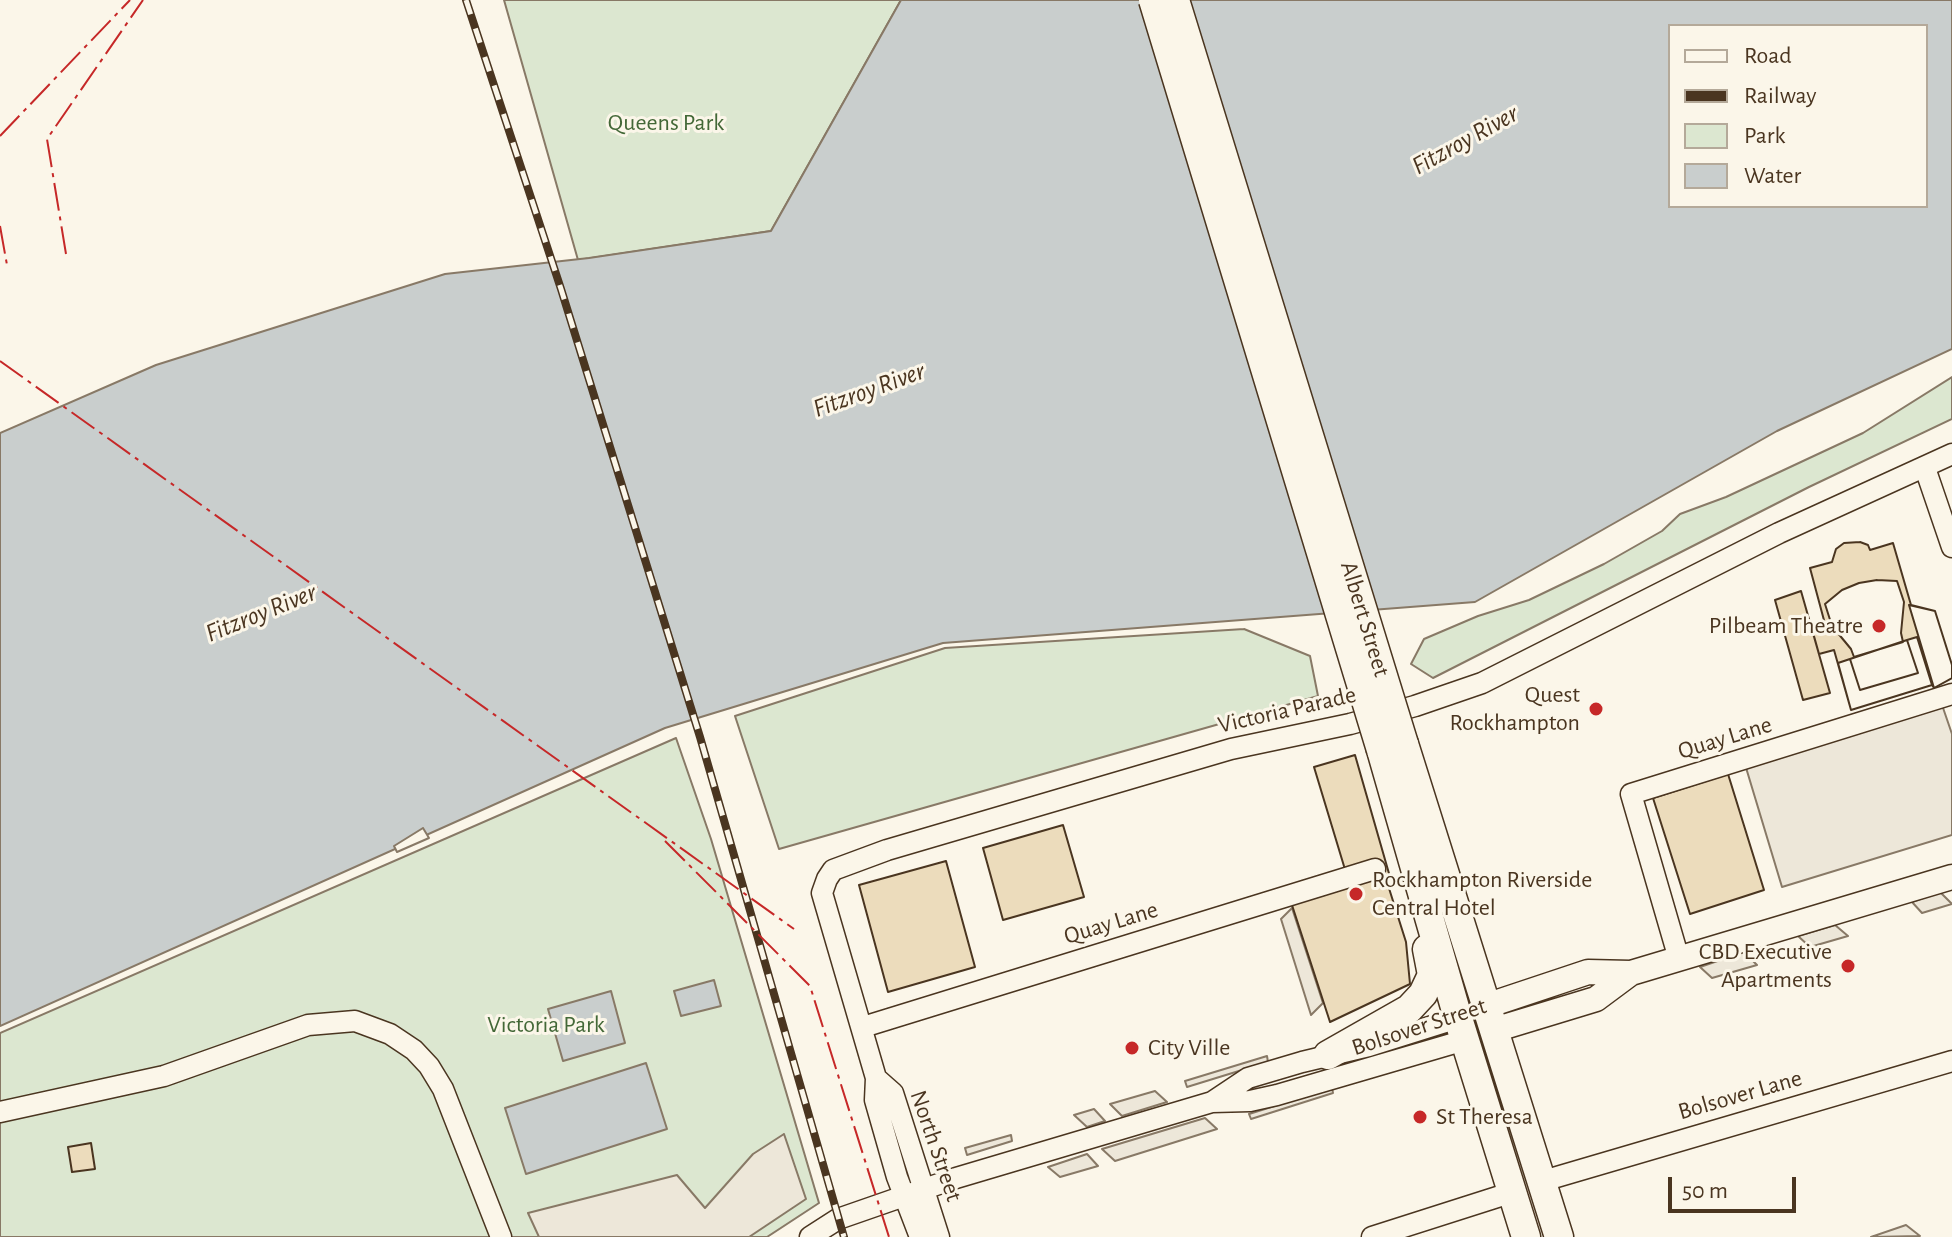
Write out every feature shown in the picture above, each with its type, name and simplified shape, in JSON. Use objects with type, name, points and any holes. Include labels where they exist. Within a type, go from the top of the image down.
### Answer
[{"type":"highway","name":"Albert Street","points":[[1153,0],[1393,747],[1490,1018],[1559,1237]]},
{"type":"highway","name":"Albert Street","points":[[1175,0],[1393,747],[1411,861],[1526,1237]]},
{"type":"highway","points":[[1328,1055],[1409,1009],[1423,994],[1432,975],[1411,861]]},
{"type":"highway","name":"Bolsover Street","points":[[1462,1029],[1490,1018]]},
{"type":"main road","name":"Bolsover Street","points":[[1490,1018],[1588,972],[1631,973],[1952,877]]},
{"type":"street","name":"Victoria Parade","points":[[827,914],[822,893],[833,870],[915,842],[1231,749],[1350,724],[1482,683],[1779,533],[1952,454]]},
{"type":"street","points":[[1925,468],[1952,547]]},
{"type":"street","name":"Quay Lane","points":[[1679,959],[1631,794],[1952,694]]},
{"type":"street","name":"Quay Lane","points":[[863,1027],[1375,869]]},
{"type":"street","name":"North Street","points":[[827,914],[876,1078],[893,1093],[920,1237]]},
{"type":"street","points":[[0,1112],[164,1076],[308,1025],[355,1021],[390,1034],[414,1050],[429,1066],[443,1089],[500,1231]]},
{"type":"street","name":"Bolsover Street","points":[[1212,1102],[1248,1078],[1328,1055],[1462,1029]]},
{"type":"street","name":"Bolsover Street","points":[[810,1237],[838,1219],[914,1193],[1212,1102],[1250,1101],[1277,1095],[1462,1029]]},
{"type":"street","name":"Bolsover Lane","points":[[1543,1181],[1952,1061]]},
{"type":"street","points":[[1372,1237],[1513,1192]]},
{"type":"street","name":"North Street","points":[[914,1193],[939,1237]]},
{"type":"green space","name":"Queens Park","points":[[504,0],[901,0],[771,231],[578,260]]},
{"type":"green space","points":[[1952,377],[1952,419],[1809,487],[1433,678],[1411,664],[1424,639],[1478,616],[1529,600],[1604,564],[1662,531],[1680,514],[1726,497],[1863,433]]},
{"type":"green space","points":[[1244,629],[1310,656],[1318,696],[779,849],[735,716],[945,648]]},
{"type":"green space","name":"Victoria Park","points":[[676,738],[711,839],[819,1203],[767,1237],[0,1237],[0,1033]]},
{"type":"shaded area","points":[[1941,702],[1952,734],[1952,835],[1782,887],[1744,761]]},
{"type":"shaded area","points":[[1940,892],[1952,904],[1922,913],[1912,902]]},
{"type":"shaded area","points":[[1292,908],[1323,1003],[1311,1015],[1281,919]]},
{"type":"shaded area","points":[[1835,925],[1848,936],[1810,947],[1798,936]]},
{"type":"shaded area","points":[[1744,952],[1757,965],[1712,978],[1700,967]]},
{"type":"shaded area","points":[[1267,1056],[1268,1062],[1187,1087],[1185,1081]]},
{"type":"shaded area","points":[[1332,1088],[1333,1093],[1251,1119],[1249,1114]]},
{"type":"shaded area","points":[[1155,1091],[1167,1102],[1122,1116],[1110,1104]]},
{"type":"shaded area","points":[[1094,1109],[1105,1121],[1087,1127],[1074,1115]]},
{"type":"shaded area","points":[[1205,1118],[1217,1129],[1115,1161],[1102,1149]]},
{"type":"shaded area","points":[[784,1134],[806,1199],[749,1237],[539,1237],[528,1213],[677,1175],[705,1208],[753,1154]]},
{"type":"shaded area","points":[[1011,1135],[1012,1141],[967,1155],[965,1148]]},
{"type":"shaded area","points":[[1087,1154],[1098,1166],[1060,1177],[1048,1167]]},
{"type":"shaded area","points":[[1906,1225],[1920,1236],[1871,1237]]},
{"type":"water","name":"Fitzroy River","points":[[901,0],[1952,0],[1952,349],[1777,431],[1475,602],[943,643],[665,728],[0,1026],[0,433],[156,365],[445,274],[589,258],[771,231]]},
{"type":"water","points":[[714,980],[721,1006],[681,1016],[674,991]]},
{"type":"water","points":[[611,991],[625,1043],[563,1061],[548,1009]]},
{"type":"water","points":[[646,1063],[667,1129],[526,1174],[505,1108]]},
{"type":"pier","points":[[423,828],[429,838],[397,852],[394,846]]},
{"type":"building","name":"Pilbeam Theatre","points":[[1844,543],[1868,545],[1870,550],[1893,543],[1911,605],[1935,611],[1952,665],[1952,678],[1934,688],[1932,685],[1851,710],[1834,650],[1819,654],[1812,629],[1825,624],[1810,568],[1832,562],[1836,549]]},
{"type":"building","points":[[1877,580],[1897,581],[1904,602],[1903,642],[1854,657],[1832,626],[1825,604],[1842,590]]},
{"type":"building","points":[[1801,591],[1830,693],[1803,700],[1775,600]]},
{"type":"building","points":[[1909,605],[1935,611],[1952,665],[1952,678],[1934,688]]},
{"type":"building","points":[[1917,637],[1932,685],[1851,710],[1838,663],[1850,659],[1860,690],[1918,673],[1907,640]]},
{"type":"building","points":[[1907,640],[1918,673],[1860,690],[1850,659]]},
{"type":"building","name":"Rockhampton Riverside Central Hotel","points":[[1355,755],[1390,877],[1387,882],[1406,942],[1410,984],[1330,1022],[1291,902],[1350,886],[1314,767]]},
{"type":"building","points":[[1728,774],[1764,890],[1690,914],[1653,798]]},
{"type":"building","points":[[1063,825],[1084,897],[1003,920],[983,848]]},
{"type":"building","points":[[946,861],[975,967],[888,992],[859,885]]},
{"type":"building","points":[[91,1143],[95,1169],[72,1172],[68,1147]]},
{"type":"railway","points":[[466,0],[561,289],[700,737],[844,1237]]},
{"type":"power","points":[[0,136],[130,0]]},
{"type":"power","points":[[66,254],[47,139],[143,0]]},
{"type":"power","points":[[0,226],[7,265]]},
{"type":"power","points":[[0,361],[794,929]]},
{"type":"power","points":[[665,841],[810,986],[889,1237]]},
{"type":"place","name":"Pilbeam Theatre","points":[[1879,626]]},
{"type":"place","name":"Quest Rockhampton","points":[[1596,709]]},
{"type":"place","name":"Rockhampton Riverside Central Hotel","points":[[1356,894]]},
{"type":"place","name":"CBD Executive Apartments","points":[[1848,966]]},
{"type":"place","name":"City Ville","points":[[1132,1048]]},
{"type":"place","name":"St Theresa","points":[[1420,1117]]}]
